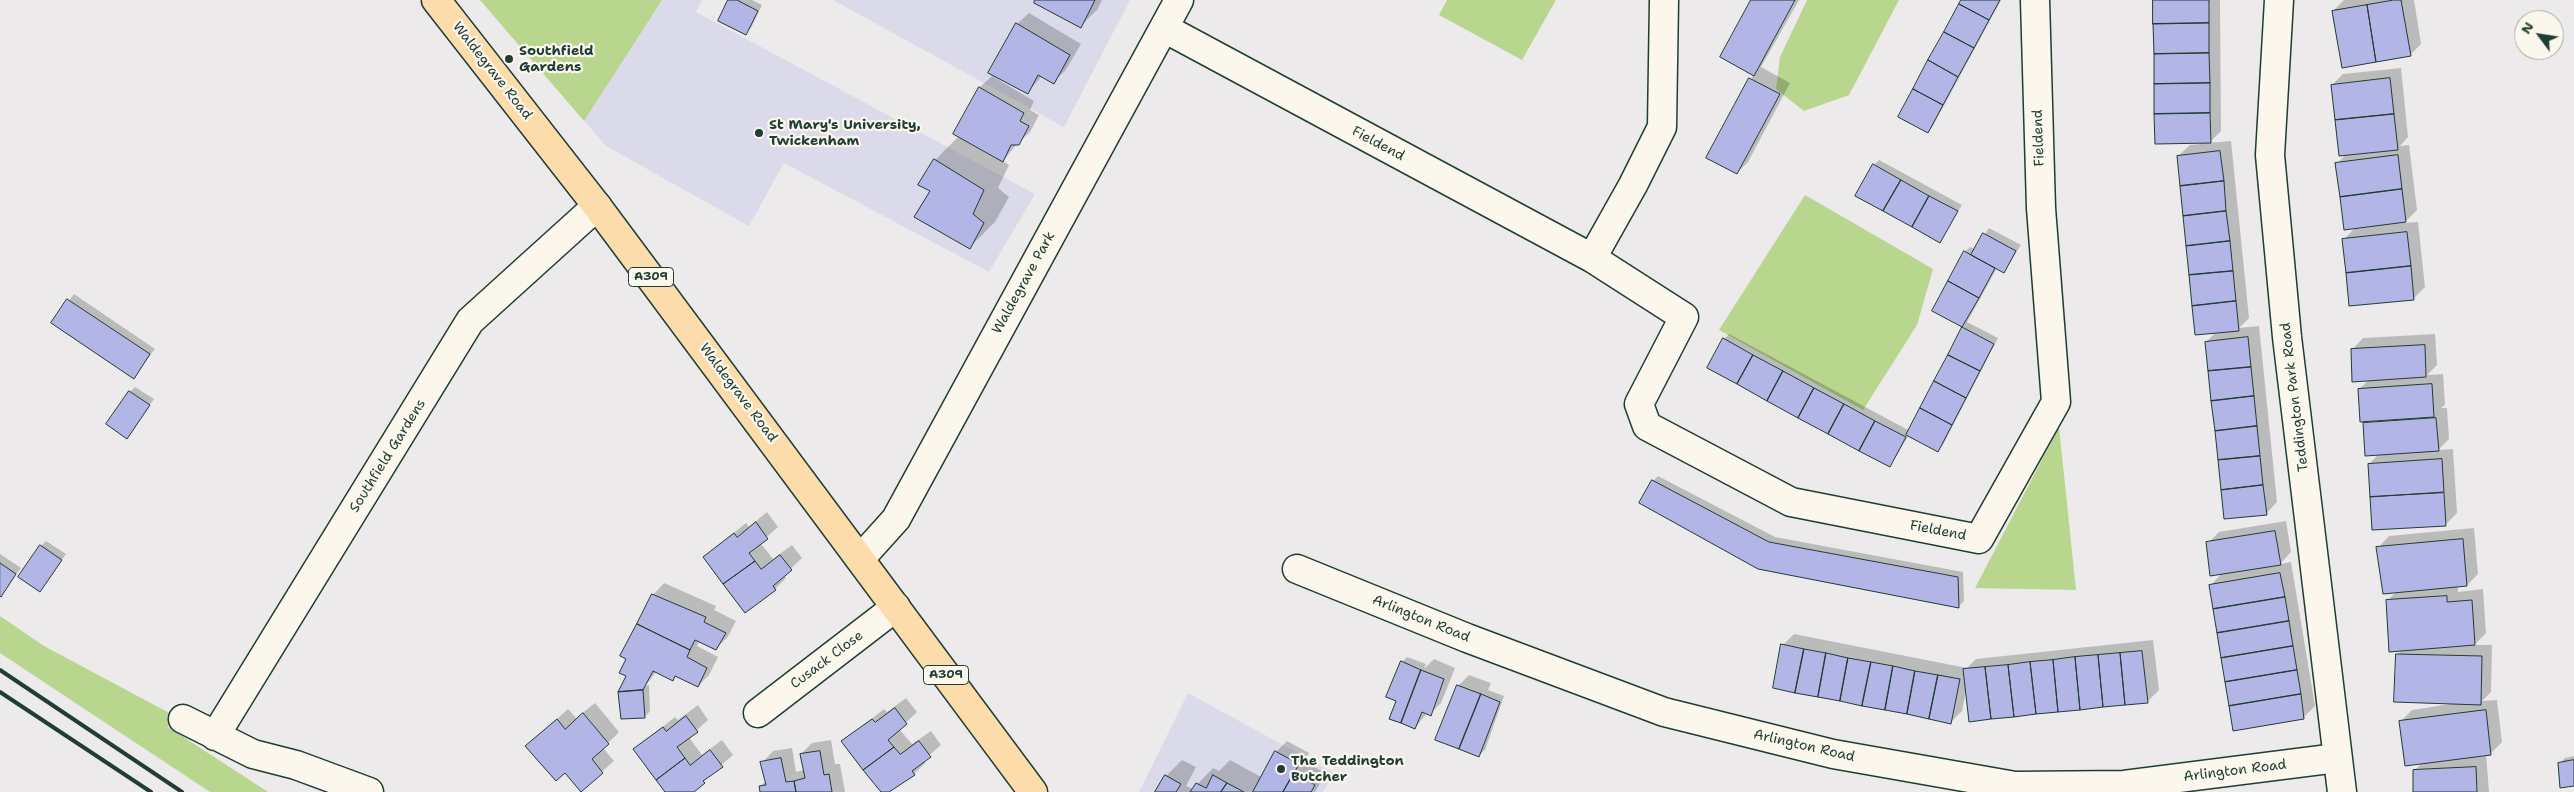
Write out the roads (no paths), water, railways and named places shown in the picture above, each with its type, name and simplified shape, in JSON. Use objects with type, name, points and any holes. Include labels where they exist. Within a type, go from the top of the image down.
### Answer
[{"type":"main road","name":"Waldegrave Road","points":[[436,0],[597,206],[1032,792]]},
{"type":"street","name":"Waldegrave Park","points":[[860,558],[896,519],[1179,0]]},
{"type":"street","points":[[1592,258],[1634,185],[1662,127],[1664,0]]},
{"type":"street","name":"Fieldend","points":[[1164,28],[1592,258],[1684,317],[1639,404],[1647,426],[1792,502],[1980,539],[2056,402],[2041,208],[2035,0]]},
{"type":"street","name":"Teddington Park Road","points":[[2279,0],[2270,155],[2287,337],[2342,792]]},
{"type":"street","name":"Southfield Gardens","points":[[215,736],[470,321],[597,206]]},
{"type":"street","name":"Arlington Road","points":[[1297,569],[1467,638],[1664,712],[1843,756],[2015,786],[2124,784],[2337,758]]},
{"type":"street","name":"Cusack Close","points":[[758,713],[896,608]]},
{"type":"street","points":[[183,719],[253,754],[296,765],[369,792]]},
{"type":"railway","points":[[0,670],[182,792]]},
{"type":"railway","points":[[0,692],[151,792]]},
{"type":"place","name":"Southfield Gardens","points":[[509,59]]},
{"type":"place","name":"St Mary's University, Twickenham","points":[[759,133]]},
{"type":"place","name":"The Teddington Butcher","points":[[1281,769]]}]
